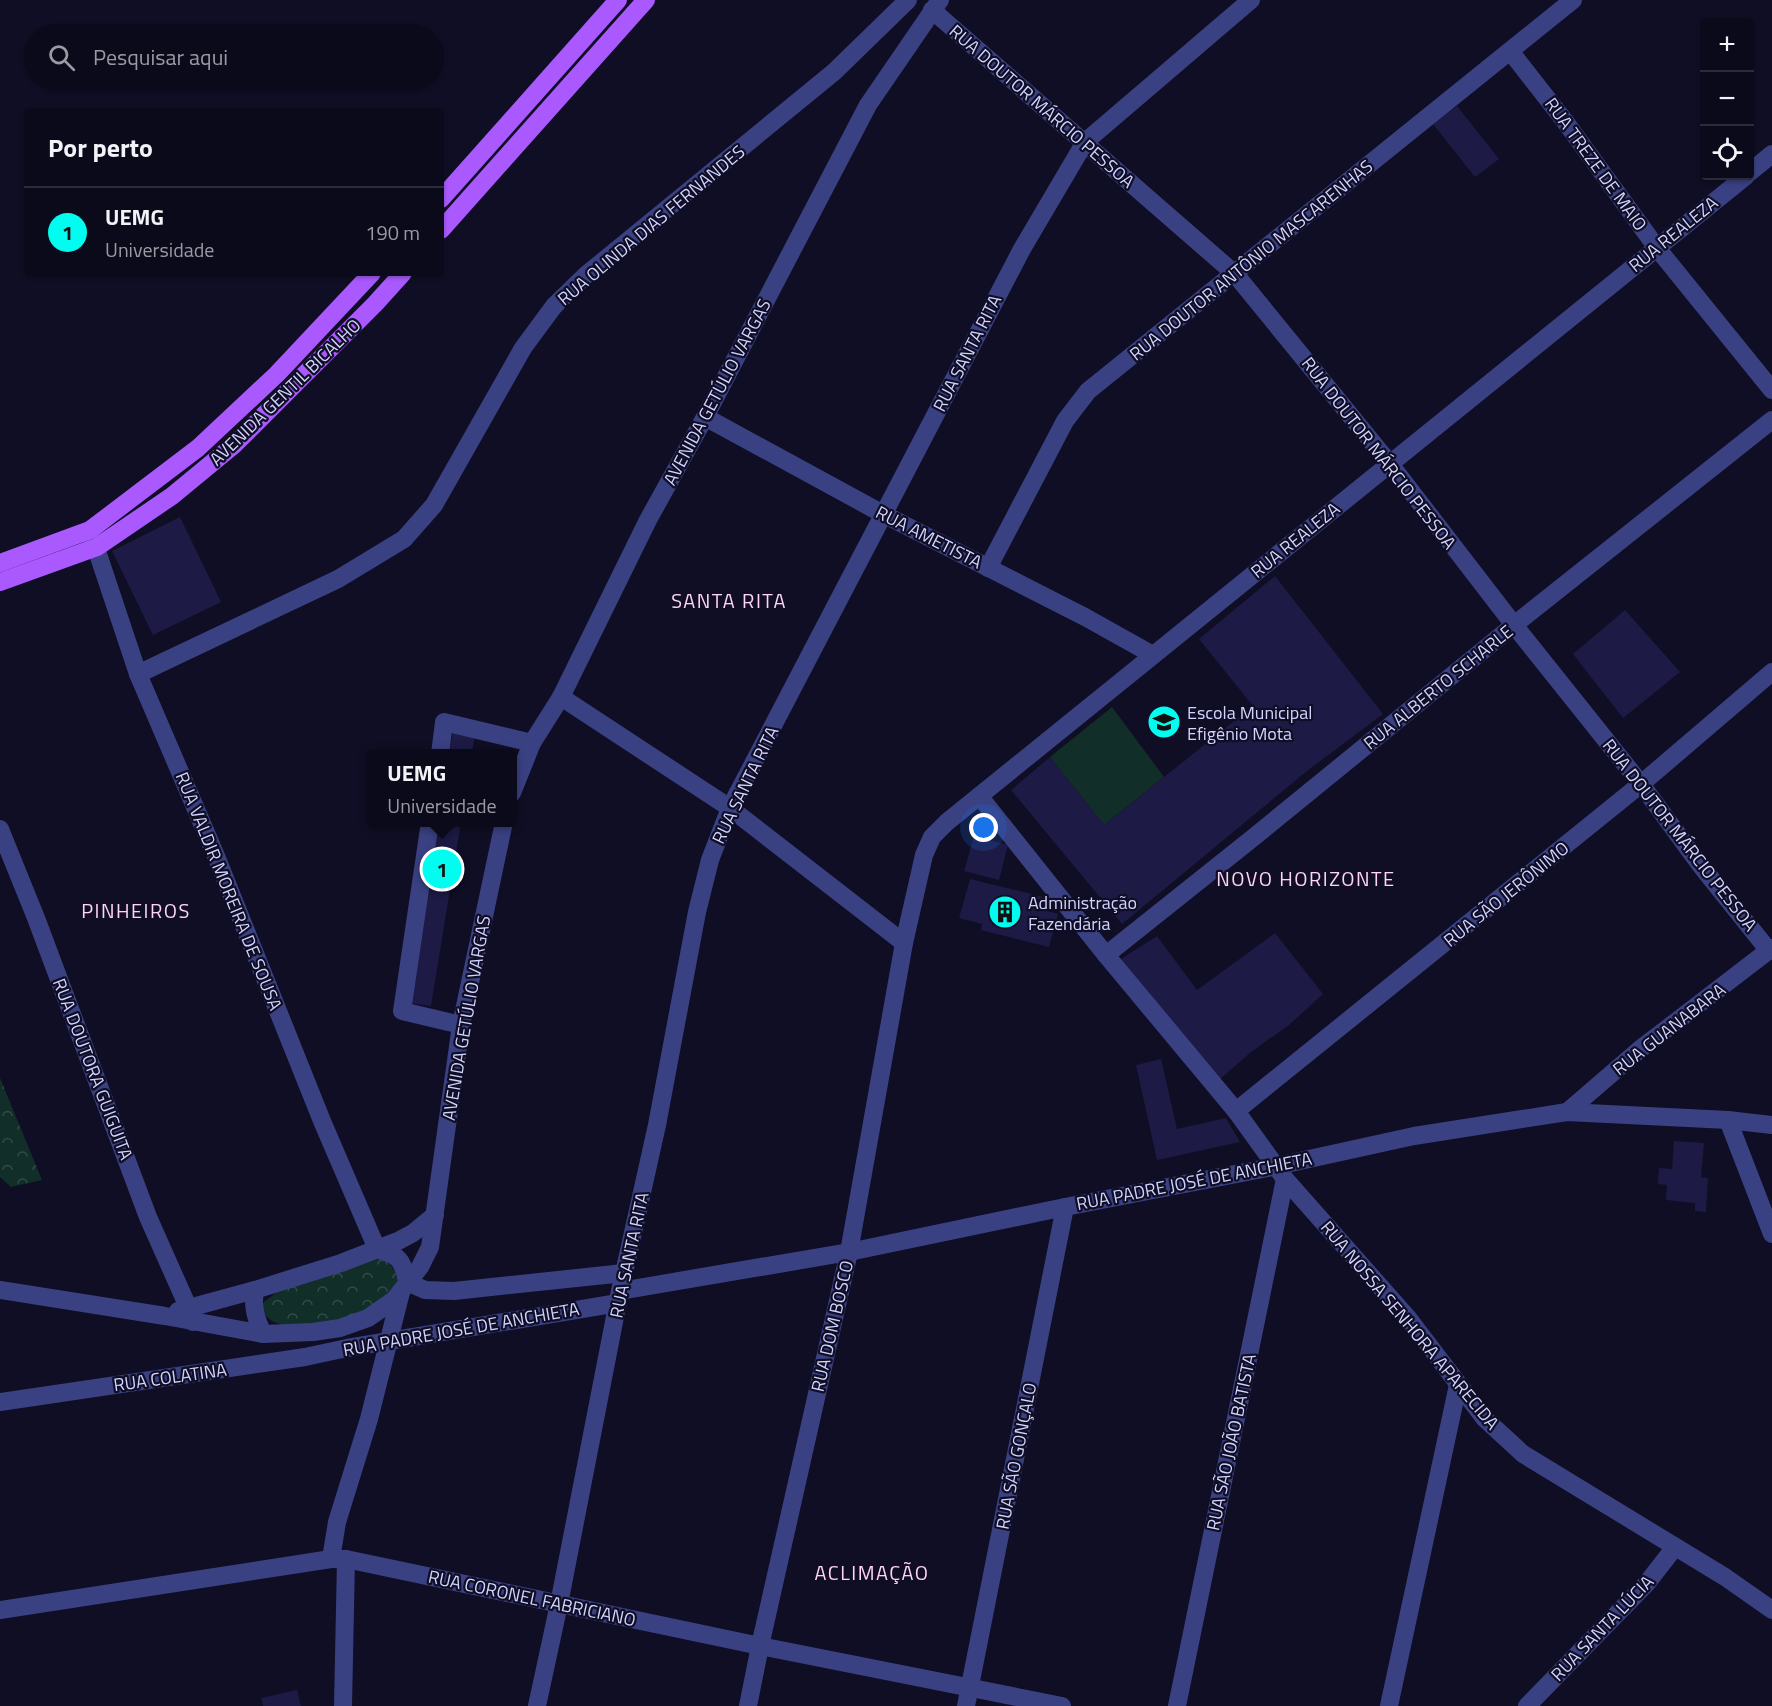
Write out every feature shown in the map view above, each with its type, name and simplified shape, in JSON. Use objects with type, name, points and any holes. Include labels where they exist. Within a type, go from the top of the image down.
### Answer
[{"type":"main road","points":[[444,196],[618,0]]},
{"type":"main road","points":[[444,227],[646,0]]},
{"type":"main road","name":"AVENIDA GENTIL BICALHO","points":[[0,563],[93,539],[198,448],[277,374],[369,276]]},
{"type":"main road","name":"AVENIDA GENTIL BICALHO","points":[[0,582],[93,539],[172,496],[235,444],[400,276]]},
{"type":"street","name":"RUA OLINDA DIAS FERNANDES","points":[[138,674],[338,579],[404,539],[434,505],[523,348],[554,306],[586,275],[834,72],[908,0]]},
{"type":"street","name":"RUA SANTA RITA","points":[[537,1706],[621,1289],[657,1125],[697,912],[710,860],[730,808],[1022,249],[1085,142],[1251,0]]},
{"type":"street","name":"RUA DOUTOR ANTÔNIO MASCARENHAS","points":[[988,568],[1065,421],[1088,391],[1573,0]]},
{"type":"street","name":"RUA DOUTOR MÁRCIO PESSOA","points":[[936,5],[1085,142],[1235,274],[1390,464],[1641,784],[1701,866],[1771,949]]},
{"type":"street","name":"AVENIDA GETÚLIO VARGAS","points":[[517,782],[532,743],[561,697],[648,520],[705,417],[868,105],[936,5]]},
{"type":"street","name":"RUA TREZE DE MAIO","points":[[1510,51],[1564,120],[1657,248],[1772,390]]},
{"type":"street","points":[[1754,168],[1772,154]]},
{"type":"street","name":"RUA REALEZA","points":[[904,943],[924,855],[932,837],[947,822],[1741,180]]},
{"type":"street","name":"RUA AMETISTA","points":[[705,417],[883,514],[1153,655]]},
{"type":"street","name":"RUA ALBERTO SCHARLE","points":[[1106,955],[1772,420]]},
{"type":"street","name":"RUA VALDIR MOREIRA DE SOUSA","points":[[93,539],[138,674],[216,856],[317,1110],[377,1249]]},
{"type":"street","name":"RUA SÃO JERÔNIMO","points":[[1236,1111],[1641,784],[1772,672]]},
{"type":"street","points":[[561,697],[730,808],[904,943]]},
{"type":"street","points":[[441,749],[444,722],[532,743]]},
{"type":"street","name":"RUA NOSSA SENHORA APARECIDA","points":[[980,797],[1106,955],[1236,1111],[1281,1172],[1408,1318],[1485,1419],[1523,1454],[1725,1577],[1772,1611]]},
{"type":"street","points":[[429,827],[402,1011],[461,1025]]},
{"type":"street","name":"AVENIDA GETÚLIO VARGAS","points":[[404,1287],[420,1267],[430,1247],[461,1025],[503,827]]},
{"type":"street","name":"RUA DOUTORA GUIGUITA","points":[[0,829],[36,918],[148,1217],[191,1315]]},
{"type":"street","name":"RUA DOM BOSCO","points":[[748,1706],[849,1252],[904,943]]},
{"type":"street","name":"RUA GUANABARA","points":[[1567,1112],[1639,1050],[1771,949]]},
{"type":"street","name":"RUA PADRE JOSÉ DE ANCHIETA","points":[[305,1357],[388,1341],[621,1289],[849,1252],[1065,1207],[1281,1172],[1414,1136],[1567,1112],[1728,1120],[1772,1125]]},
{"type":"street","points":[[1728,1120],[1772,1234]]},
{"type":"street","name":"RUA SÃO JOÃO BATISTA","points":[[1177,1706],[1281,1172]]},
{"type":"street","name":"RUA SÃO GONÇALO","points":[[966,1706],[1065,1207]]},
{"type":"street","points":[[191,1315],[255,1290],[341,1263],[377,1249],[413,1233],[435,1215]]},
{"type":"street","points":[[343,1706],[337,1522],[369,1419],[404,1287],[404,1266],[399,1258],[390,1252],[377,1249]]},
{"type":"street","points":[[0,1290],[165,1316],[191,1315],[270,1334],[340,1328],[368,1317],[394,1300],[404,1287]]},
{"type":"street","name":"RUA PADRE JOSÉ DE ANCHIETA","points":[[404,1287],[454,1291],[621,1289]]},
{"type":"street","points":[[255,1290],[254,1311],[270,1334],[305,1357]]},
{"type":"street","name":"RUA COLATINA","points":[[0,1402],[305,1357]]},
{"type":"street","points":[[1389,1706],[1458,1385]]},
{"type":"street","name":"RUA SANTA LÚCIA","points":[[1527,1706],[1647,1583],[1675,1547]]},
{"type":"street","name":"RUA CORONEL FABRICIANO","points":[[0,1610],[339,1559],[1062,1706]]},
{"type":"green space","points":[[1112,707],[1164,777],[1104,825],[1050,757]]},
{"type":"green space","points":[[0,1078],[42,1180],[11,1187],[0,1177]]},
{"type":"green space","points":[[369,1259],[384,1259],[393,1268],[397,1279],[396,1288],[370,1308],[336,1320],[295,1325],[274,1322],[262,1308],[264,1302],[277,1292]]},
{"type":"building","points":[[1457,106],[1499,159],[1475,177],[1433,124]]},
{"type":"building","points":[[180,517],[221,602],[153,635],[112,551]]},
{"type":"building","points":[[1275,576],[1383,714],[1307,771],[1122,924],[1011,790],[1050,757],[1104,825],[1253,706],[1199,639]]},
{"type":"building","points":[[1625,610],[1680,672],[1623,718],[1573,654]]},
{"type":"building","points":[[453,731],[475,734],[473,749],[450,749]]},
{"type":"building","points":[[437,827],[460,827],[431,1006],[409,1003]]},
{"type":"building","points":[[974,836],[1008,845],[999,880],[964,871]]},
{"type":"building","name":"Administração Fazendária","points":[[970,879],[1043,897],[1040,909],[1058,914],[1049,947],[981,930],[982,924],[959,918]]},
{"type":"building","points":[[1275,933],[1323,994],[1289,1025],[1251,1052],[1219,1080],[1121,959],[1157,936],[1197,990]]},
{"type":"building","points":[[1161,1059],[1177,1129],[1226,1118],[1240,1142],[1157,1160],[1136,1065]]},
{"type":"building","points":[[1674,1141],[1704,1143],[1701,1177],[1708,1178],[1706,1212],[1695,1211],[1695,1203],[1666,1200],[1667,1185],[1658,1184],[1659,1168],[1672,1169]]},
{"type":"building","points":[[297,1690],[301,1706],[263,1706],[261,1698]]},
{"type":"place","name":"Escola Municipal Efigênio Mota","points":[[1164,722]]},
{"type":"place","name":"UEMG","points":[[442,869]]},
{"type":"place","name":"Administração Fazendária","points":[[1005,912]]},
{"type":"district","name":"SANTA RITA","points":[[729,600]]},
{"type":"district","name":"NOVO HORIZONTE","points":[[1306,878]]},
{"type":"district","name":"PINHEIROS","points":[[136,910]]},
{"type":"district","name":"ACLIMAÇÃO","points":[[872,1572]]}]
